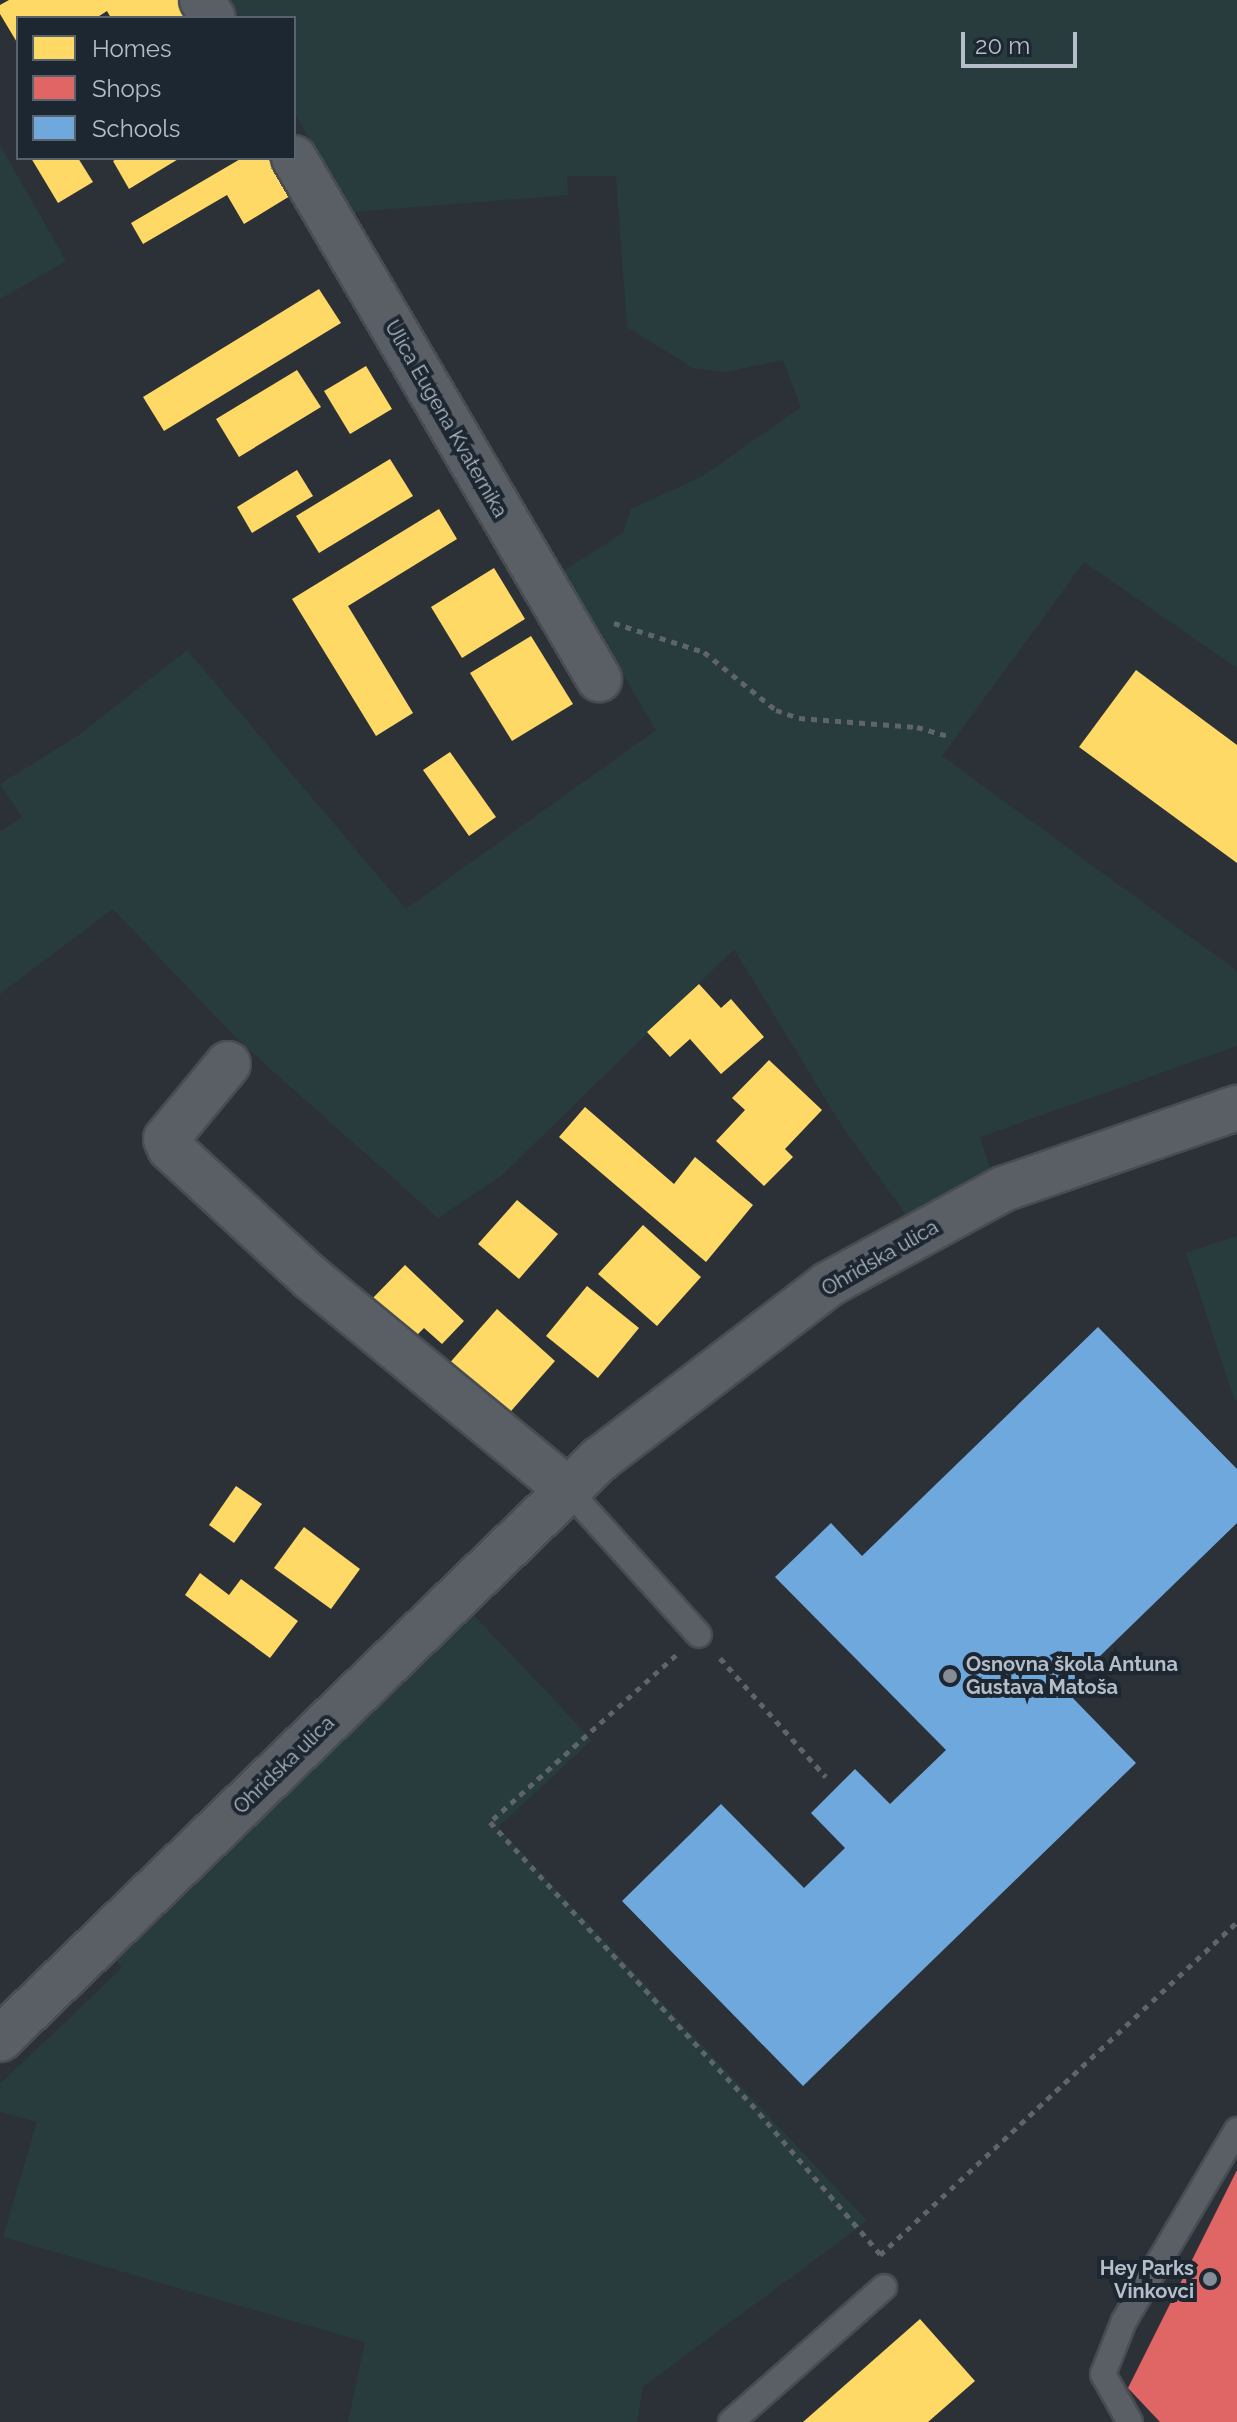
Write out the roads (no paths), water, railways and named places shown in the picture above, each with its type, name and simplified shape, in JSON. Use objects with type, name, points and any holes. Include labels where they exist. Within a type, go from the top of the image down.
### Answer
[{"type":"street","name":"Ulica Eugena Kvaternika","points":[[295,160],[599,679]]},
{"type":"street","points":[[228,1064],[166,1139],[170,1148],[311,1278],[568,1490]]},
{"type":"street","name":"Ohridska ulica","points":[[0,2039],[600,1459],[829,1284],[1003,1189],[1237,1108]]},
{"type":"lane","points":[[568,1490],[699,1635]]},
{"type":"lane","points":[[1130,2422],[1103,2374],[1124,2321],[1237,2130]]},
{"type":"lane","points":[[731,2422],[884,2287]]},
{"type":"place","name":"Osnovna škola Antuna Gustava Matoša","points":[[950,1676]]},
{"type":"place","name":"Hey Parks Vinkovci","points":[[1210,2279]]}]
